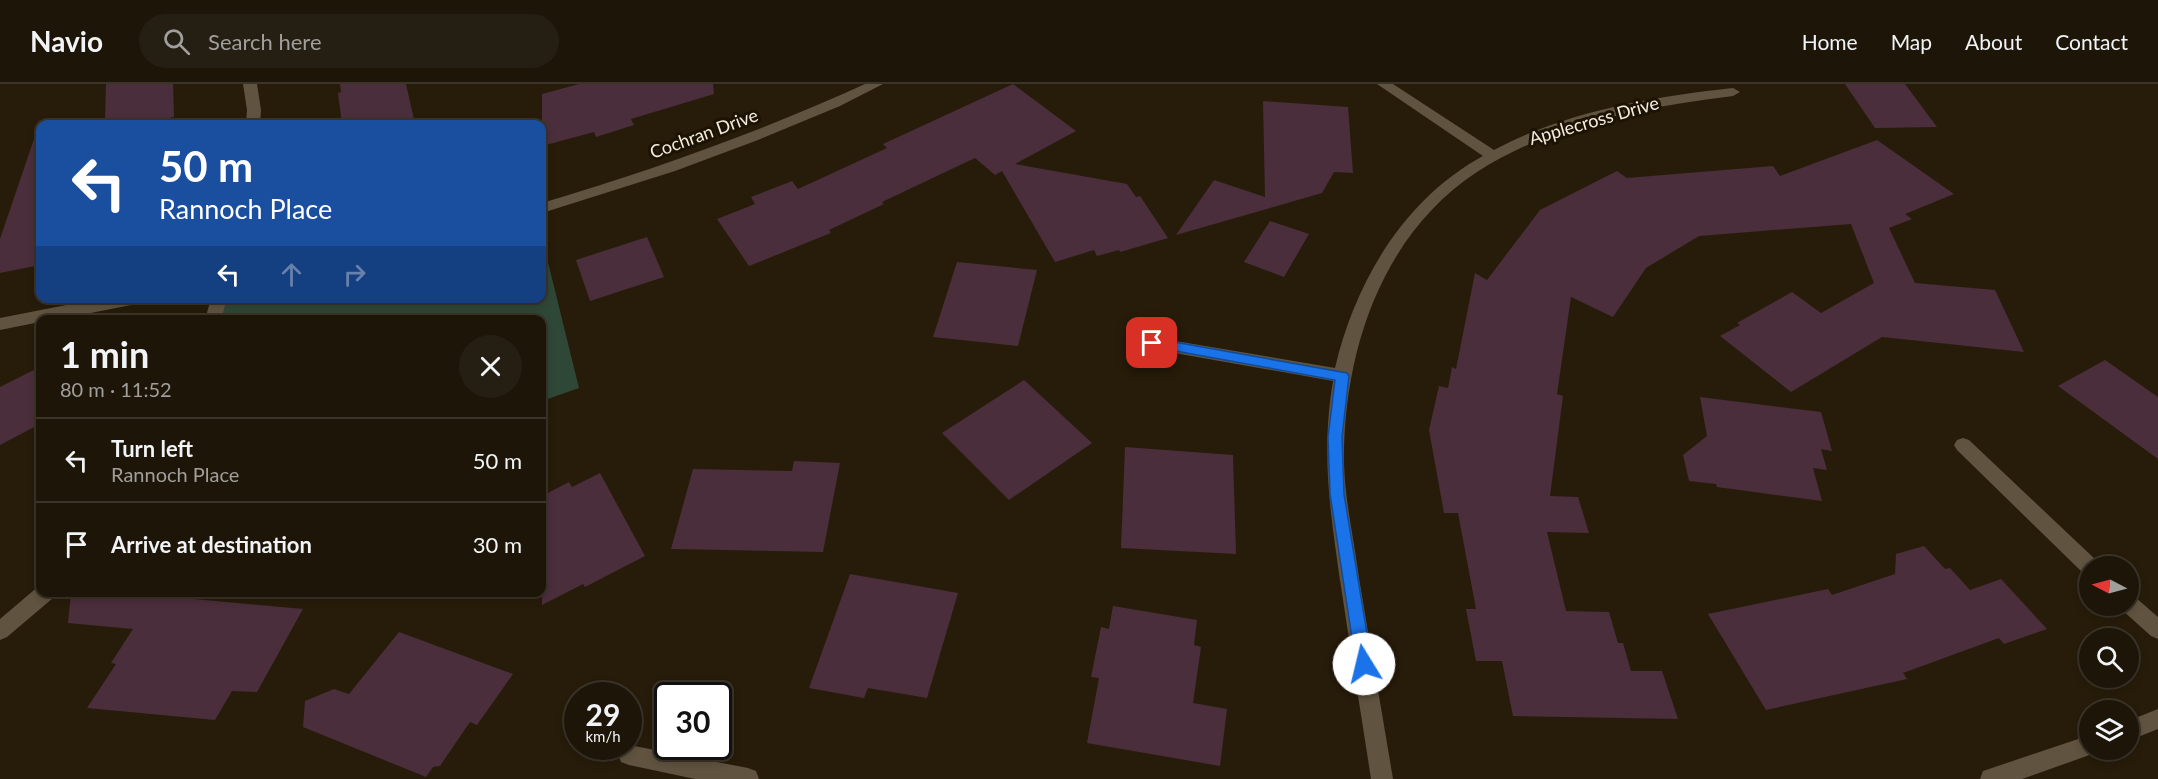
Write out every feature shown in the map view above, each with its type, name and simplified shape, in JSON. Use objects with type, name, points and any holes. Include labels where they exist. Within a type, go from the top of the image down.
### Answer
[{"type":"street","points":[[250,84],[253,120]]},
{"type":"street","name":"Cochran Drive","points":[[546,207],[718,151],[822,110],[876,84]]},
{"type":"street","points":[[1384,84],[1493,156]]},
{"type":"street","name":"Applecross Drive","points":[[1382,779],[1337,494],[1335,437],[1342,376],[1352,330],[1376,274],[1391,248],[1424,211],[1452,185],[1493,156],[1542,134],[1604,114],[1673,99],[1733,92]]},
{"type":"street","points":[[47,315],[109,303]]},
{"type":"street","points":[[0,324],[36,317]]},
{"type":"street","points":[[1152,343],[1342,376]]},
{"type":"street","points":[[1964,445],[2079,556]]},
{"type":"street","points":[[0,632],[40,597]]},
{"type":"street","points":[[2139,613],[2158,630]]},
{"type":"street","points":[[2139,727],[2158,719]]},
{"type":"street","points":[[1991,779],[2079,749]]},
{"type":"street","points":[[642,758],[748,779]]},
{"type":"green space","points":[[546,254],[579,388],[546,400],[546,315],[214,315],[218,303],[546,303]]},
{"type":"building","points":[[106,84],[173,84],[174,117],[169,120],[105,120]]},
{"type":"building","points":[[340,84],[406,84],[414,120],[341,120],[338,93],[341,92]]},
{"type":"building","points":[[579,84],[713,84],[714,94],[631,119],[634,125],[596,137],[594,132],[546,145],[546,120],[542,120],[542,94]]},
{"type":"building","points":[[1013,84],[1076,131],[1015,164],[1127,184],[1136,197],[1140,196],[1168,238],[1120,252],[1119,250],[1097,256],[1094,250],[1055,262],[1002,171],[995,175],[975,158],[882,202],[884,204],[829,230],[831,233],[749,266],[717,219],[755,204],[751,197],[792,181],[798,189],[887,148],[883,144]]},
{"type":"building","points":[[1845,84],[1905,84],[1937,127],[1875,128]]},
{"type":"building","points":[[1263,101],[1348,107],[1353,173],[1334,172],[1322,193],[1176,235],[1214,180],[1265,197]]},
{"type":"building","points":[[34,139],[36,139],[36,266],[0,273],[0,239]]},
{"type":"building","points":[[1877,140],[1954,194],[1905,214],[1912,219],[1889,228],[1915,283],[1995,290],[2024,352],[1882,337],[1791,392],[1720,336],[1740,325],[1737,323],[1792,292],[1821,313],[1874,283],[1851,224],[1699,236],[1646,268],[1613,317],[1571,297],[1557,394],[1563,396],[1550,496],[1578,497],[1589,533],[1547,532],[1566,611],[1609,612],[1618,643],[1623,643],[1631,671],[1662,671],[1678,719],[1513,716],[1502,661],[1476,661],[1466,609],[1476,609],[1458,513],[1444,513],[1429,430],[1439,386],[1448,388],[1452,367],[1456,369],[1475,273],[1487,280],[1540,210],[1617,171],[1627,178],[1773,166],[1780,176]]},
{"type":"building","points":[[1270,221],[1309,234],[1284,277],[1244,262]]},
{"type":"building","points":[[647,237],[664,277],[590,301],[576,260]]},
{"type":"building","points":[[957,262],[1037,270],[1018,346],[933,337]]},
{"type":"building","points":[[2105,360],[2158,397],[2158,459],[2058,386]]},
{"type":"building","points":[[36,369],[36,426],[0,445],[0,387]]},
{"type":"building","points":[[1024,380],[1092,443],[1009,500],[942,433]]},
{"type":"building","points":[[1700,397],[1821,412],[1832,451],[1821,449],[1827,470],[1813,468],[1822,501],[1689,481],[1683,455],[1707,436]]},
{"type":"building","points":[[1125,447],[1233,455],[1236,554],[1121,548]]},
{"type":"building","points":[[794,461],[840,463],[823,552],[671,549],[693,469],[792,471]]},
{"type":"building","points":[[600,473],[645,556],[585,587],[583,584],[542,605],[542,597],[546,597],[546,494],[569,482],[572,487]]},
{"type":"building","points":[[1924,546],[1945,569],[1950,568],[1970,590],[2001,579],[2047,629],[2004,644],[1999,638],[1903,673],[1907,679],[1766,710],[1708,614],[1828,589],[1832,595],[1895,574],[1896,554]]},
{"type":"building","points":[[850,574],[958,593],[927,698],[868,688],[864,698],[809,688]]},
{"type":"building","points":[[71,597],[172,597],[303,609],[257,692],[232,691],[215,720],[87,708],[116,664],[111,663],[133,629],[68,623]]},
{"type":"building","points":[[1113,606],[1197,620],[1194,645],[1201,647],[1193,703],[1227,709],[1220,766],[1087,743],[1099,678],[1091,677],[1101,627],[1109,629]]},
{"type":"building","points":[[399,632],[513,674],[477,725],[470,722],[440,766],[433,767],[426,777],[303,727],[305,701],[334,689],[349,694]]},
{"type":"route","points":[[1152,343],[1342,376],[1335,437],[1337,494],[1364,664]]}]
